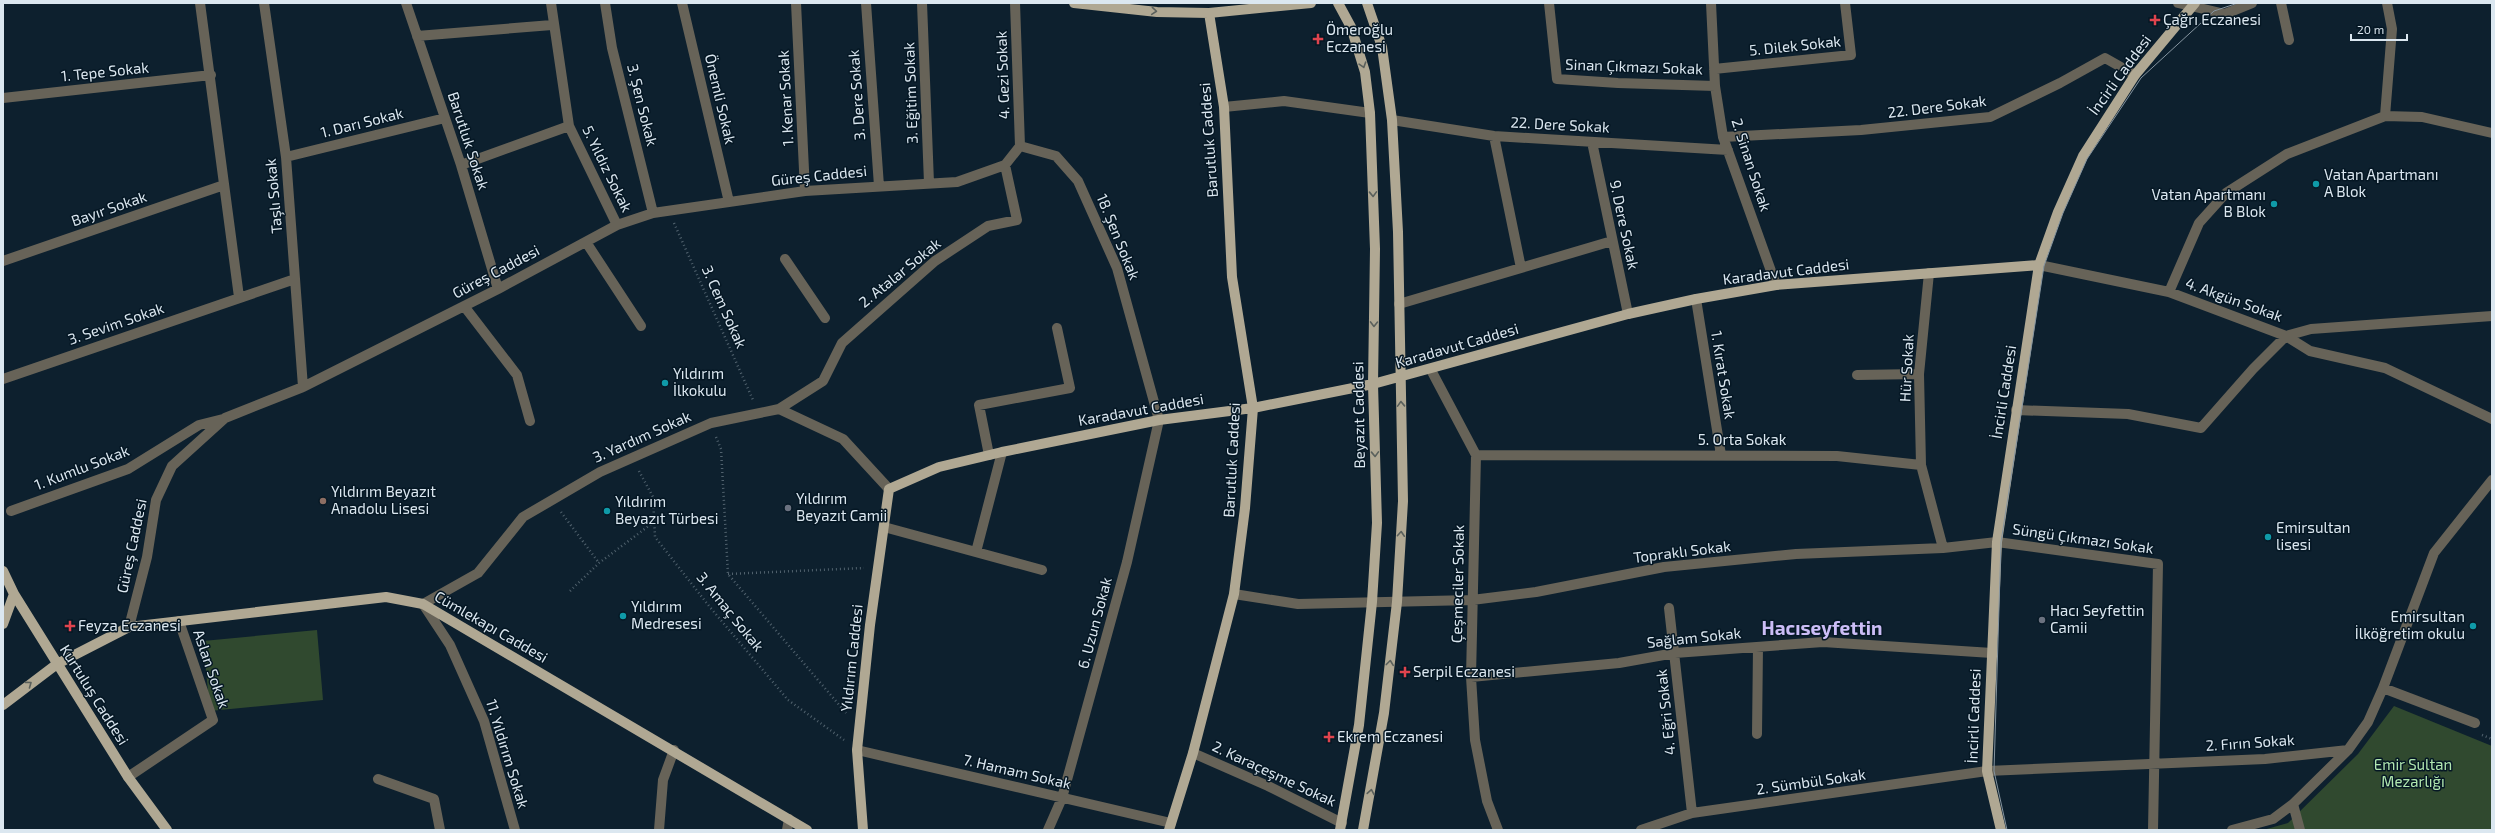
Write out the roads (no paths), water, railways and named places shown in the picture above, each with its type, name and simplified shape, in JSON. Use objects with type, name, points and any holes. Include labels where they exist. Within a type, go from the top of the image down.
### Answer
[{"type":"main road","points":[[1074,3],[1157,12],[1209,13],[1312,3]]},
{"type":"main road","name":"Beyazıt Caddesi","points":[[1338,3],[1351,27],[1365,72],[1370,113],[1375,249],[1373,384],[1377,523],[1372,602],[1359,724],[1342,827]]},
{"type":"main road","points":[[1363,830],[1384,713],[1397,602],[1403,501],[1399,304],[1392,120],[1382,47],[1367,3]]},
{"type":"main road","name":"İncirli Caddesi","points":[[2001,830],[1987,771],[1997,542],[2038,265],[2058,212],[2083,156],[2135,75],[2194,4]]},
{"type":"main road","name":"Barutluk Caddesi","points":[[1170,826],[1193,753],[1234,594],[1245,508],[1253,408],[1232,277],[1224,107],[1209,13]]},
{"type":"main road","name":"Karadavut Caddesi","points":[[889,489],[939,467],[989,455],[1159,420],[1253,408],[1373,384],[1431,370],[1628,314],[1696,299],[1776,285],[2038,265]]},
{"type":"main road","name":"Yıldırım Caddesi","points":[[862,830],[857,750],[870,625],[889,489]]},
{"type":"main road","name":"Kurtuluş Caddesi","points":[[3,571],[14,594],[128,777],[167,830]]},
{"type":"main road","points":[[3,624],[14,594]]},
{"type":"main road","name":"Cümlekapı Caddesi","points":[[3,705],[57,664],[129,627],[386,597],[423,604],[808,830]]},
{"type":"street","points":[[200,3],[211,75],[238,297]]},
{"type":"street","name":"Taşlı Sokak","points":[[264,3],[286,157],[303,387]]},
{"type":"street","name":"Barutluk Sokak","points":[[406,3],[461,166],[498,289]]},
{"type":"street","name":"5. Yıldız Sokak","points":[[551,3],[552,25],[569,126],[617,225]]},
{"type":"street","name":"3. Şen Sokak","points":[[605,3],[612,48],[653,213]]},
{"type":"street","name":"Önemli Sokak","points":[[682,3],[729,202]]},
{"type":"street","name":"1. Kenar Sokak","points":[[796,3],[805,191]]},
{"type":"street","name":"3. Dere Sokak","points":[[866,3],[879,186]]},
{"type":"street","name":"3. Eğitim Sokak","points":[[922,3],[929,183]]},
{"type":"street","name":"4. Gezi Sokak","points":[[1015,3],[1020,146]]},
{"type":"street","name":"Sinan Çıkmazı Sokak","points":[[1549,3],[1557,79],[1618,84],[1715,86]]},
{"type":"street","name":"2. Sinan Sokak","points":[[1711,3],[1715,86],[1723,137],[1776,285]]},
{"type":"street","name":"5. Dilek Sokak","points":[[1714,70],[1851,55],[1845,3]]},
{"type":"street","points":[[2178,3],[2194,4],[2225,14],[2252,3]]},
{"type":"street","points":[[2281,3],[2289,40]]},
{"type":"street","points":[[2385,116],[2392,29],[2387,3]]},
{"type":"street","points":[[417,36],[552,25]]},
{"type":"street","name":"22. Dere Sokak","points":[[1723,137],[1861,130],[1990,118],[2060,83],[2105,58],[2135,75]]},
{"type":"street","name":"1. Tepe Sokak","points":[[3,98],[211,75]]},
{"type":"street","points":[[1224,107],[1284,101],[1370,113]]},
{"type":"street","points":[[2169,292],[2199,223],[2226,193],[2287,154],[2385,116],[2422,117],[2492,133]]},
{"type":"street","name":"1. Darı Sokak","points":[[286,157],[445,118]]},
{"type":"street","name":"22. Dere Sokak","points":[[1392,120],[1494,136],[1728,150]]},
{"type":"street","name":"5. Yıldız Sokak","points":[[461,166],[569,126]]},
{"type":"street","points":[[1494,136],[1521,268]]},
{"type":"street","name":"9. Dere Sokak","points":[[1592,142],[1628,314]]},
{"type":"street","points":[[1005,165],[1020,146]]},
{"type":"street","name":"18. Şen Sokak","points":[[1020,146],[1056,156],[1078,181],[1118,268],[1159,420]]},
{"type":"street","name":"Güreş Caddesi","points":[[129,627],[147,557],[156,500],[172,466],[225,418],[303,387],[498,289],[617,225],[653,213],[805,191],[957,182],[1005,165]]},
{"type":"street","name":"2. Atalar Sokak","points":[[779,409],[823,381],[842,343],[935,261],[988,226],[1017,220],[1005,165]]},
{"type":"street","name":"Bayır Sokak","points":[[3,261],[224,184]]},
{"type":"street","points":[[1399,304],[1612,241]]},
{"type":"street","points":[[586,242],[641,326]]},
{"type":"street","points":[[785,259],[825,318]]},
{"type":"street","name":"4. Akgün Sokak","points":[[2038,265],[2169,292],[2286,336],[2311,329],[2492,316]]},
{"type":"street","name":"Hür Sokak","points":[[1921,466],[1919,374],[1929,273]]},
{"type":"street","name":"3. Sevim Sokak","points":[[3,379],[238,297],[295,279]]},
{"type":"street","name":"1. Kırat Sokak","points":[[1696,299],[1721,456]]},
{"type":"street","points":[[464,306],[517,375],[530,421]]},
{"type":"street","points":[[989,455],[979,405],[1070,388],[1057,328]]},
{"type":"street","points":[[2016,410],[2128,414],[2201,428],[2253,369],[2286,336],[2310,351],[2385,368],[2492,419]]},
{"type":"street","name":"Çeşmeciler Sokak","points":[[1431,370],[1476,454],[1471,678],[1475,740],[1487,801],[1498,830]]},
{"type":"street","points":[[1857,375],[1919,374]]},
{"type":"street","points":[[779,409],[843,439],[889,489]]},
{"type":"street","name":"3. Yardım Sokak","points":[[423,604],[478,573],[523,517],[600,472],[710,423],[779,409]]},
{"type":"street","name":"1. Kumlu Sokak","points":[[11,511],[128,469],[199,425],[225,418]]},
{"type":"street","name":"6. Uzun Sokak","points":[[1048,830],[1062,798],[1127,562],[1159,420]]},
{"type":"street","points":[[976,552],[1002,452]]},
{"type":"street","name":"5. Orta Sokak","points":[[1476,454],[1837,456],[1921,466]]},
{"type":"street","points":[[1921,466],[1943,548]]},
{"type":"street","points":[[2232,830],[2273,819],[2293,804],[2348,750],[2368,722],[2383,688],[2434,553],[2492,480]]},
{"type":"street","points":[[884,527],[1042,570]]},
{"type":"street","name":"Topraklı Sokak","points":[[1234,594],[1298,604],[1472,600],[1536,592],[1664,567],[1796,554],[1943,548],[1997,542]]},
{"type":"street","name":"Süngü Çıkmazı Sokak","points":[[1997,542],[2158,564],[2154,764]]},
{"type":"street","name":"11. Yıldırım Sokak","points":[[423,604],[450,645],[484,720],[515,830]]},
{"type":"street","name":"4. Eğri Sokak","points":[[1669,608],[1692,813]]},
{"type":"street","name":"Aslan Sokak","points":[[128,777],[213,720],[179,621]]},
{"type":"street","name":"Sağlam Sokak","points":[[1471,678],[1619,662],[1675,653],[1823,642],[1992,653]]},
{"type":"street","points":[[1757,734],[1758,647]]},
{"type":"street","points":[[2383,688],[2475,723]]},
{"type":"street","points":[[659,830],[663,780],[674,750]]},
{"type":"street","name":"7. Hamam Sokak","points":[[857,750],[1062,798],[1170,826]]},
{"type":"street","name":"2. Fırın Sokak","points":[[1987,771],[2265,758],[2348,750]]},
{"type":"street","name":"2. Karaçeşme Sokak","points":[[1193,753],[1268,786],[1342,827]]},
{"type":"street","points":[[2153,830],[2154,764]]},
{"type":"street","name":"2. Sümbül Sokak","points":[[1641,830],[1663,827],[1692,813],[1987,771]]},
{"type":"street","points":[[378,778],[434,799],[440,830]]},
{"type":"street","points":[[2293,804],[2300,830]]},
{"type":"street","points":[[787,830],[789,819]]},
{"type":"tram line","points":[[2007,830],[1994,771],[2001,542],[2044,266],[2063,213],[2087,159],[2141,78],[2214,11],[2238,3]]},
{"type":"place","name":"Çağrı Eczanesi","points":[[2155,20]]},
{"type":"place","name":"Ömeroğlu Eczanesi","points":[[1318,39]]},
{"type":"place","name":"Vatan Apartmanı A Blok","points":[[2316,184]]},
{"type":"place","name":"Vatan Apartmanı B Blok","points":[[2274,204]]},
{"type":"place","name":"Yıldırım İlkokulu","points":[[665,383]]},
{"type":"place","name":"Yıldırım Beyazıt Anadolu Lisesi","points":[[323,501]]},
{"type":"place","name":"Yıldırım Beyazıt Camii","points":[[788,508]]},
{"type":"place","name":"Yıldırım Beyazıt Türbesi","points":[[607,511]]},
{"type":"place","name":"Emirsultan lisesi","points":[[2268,537]]},
{"type":"place","name":"Yıldırım Medresesi","points":[[623,616]]},
{"type":"place","name":"Hacı Seyfettin Camii","points":[[2042,620]]},
{"type":"place","name":"Feyza Eczanesi","points":[[70,626]]},
{"type":"place","name":"Emirsultan İlköğretim okulu","points":[[2473,626]]},
{"type":"place","name":"Serpil Eczanesi","points":[[1405,672]]},
{"type":"place","name":"Ekrem Eczanesi","points":[[1329,737]]},
{"type":"district","name":"Hacıseyfettin","points":[[1822,628]]},
{"type":"park label","name":"Emir Sultan Mezarlığı","points":[[2413,774]]}]
